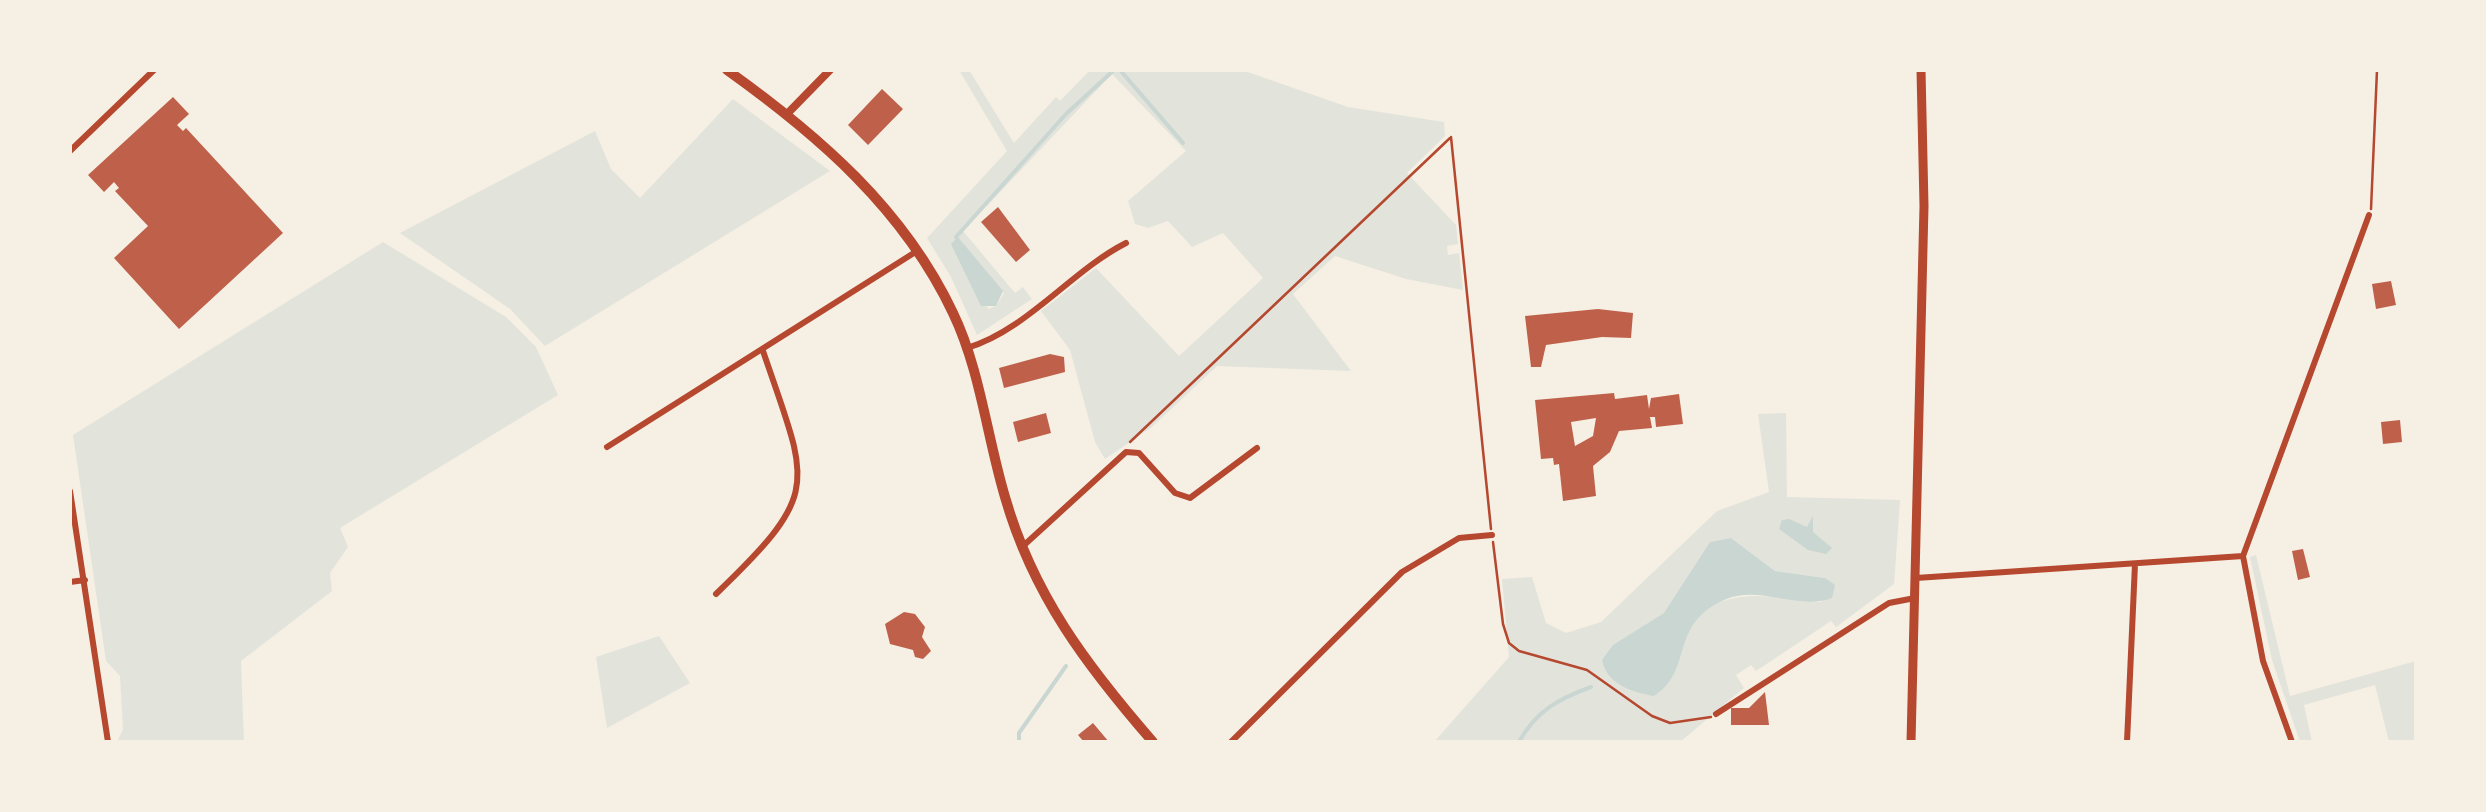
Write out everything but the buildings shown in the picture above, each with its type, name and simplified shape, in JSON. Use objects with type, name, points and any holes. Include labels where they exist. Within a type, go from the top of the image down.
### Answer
[{"type":"main road","points":[[726,70],[848,167],[916,250],[951,308],[966,348],[1021,548],[1067,637],[1153,742]]},
{"type":"main road","points":[[1911,742],[1924,206],[1921,70]]},
{"type":"street","points":[[70,151],[154,70]]},
{"type":"street","points":[[786,114],[830,70]]},
{"type":"street","points":[[2292,742],[2263,661],[2242,556],[2369,215]]},
{"type":"street","points":[[966,348],[998,334],[1091,261],[1126,242]]},
{"type":"street","points":[[607,447],[916,250]]},
{"type":"street","points":[[716,594],[770,542],[788,518],[800,474],[763,351]]},
{"type":"street","points":[[1021,548],[1126,452],[1139,453],[1175,493],[1190,498],[1258,448]]},
{"type":"street","points":[[70,491],[108,742]]},
{"type":"street","points":[[1230,742],[1402,572],[1459,538],[1492,535]]},
{"type":"street","points":[[1916,578],[2242,556]]},
{"type":"street","points":[[2127,742],[2135,564]]},
{"type":"street","points":[[70,582],[85,580]]},
{"type":"street","points":[[1716,714],[1889,603],[1915,598]]},
{"type":"path","points":[[2369,215],[2377,70]]},
{"type":"path","points":[[1129,443],[1450,138],[1502,624],[1509,642],[1519,651],[1587,670],[1652,716],[1670,723],[1716,714]]},
{"type":"shaded area","points":[[959,70],[969,70],[1014,143],[1056,97],[1060,101],[1090,70],[1242,70],[1348,107],[1444,122],[1445,136],[1407,173],[1456,225],[1458,244],[1447,246],[1448,255],[1459,253],[1463,290],[1406,279],[1335,256],[1293,294],[1351,371],[1217,366],[1152,427],[1105,459],[1095,442],[1070,350],[1041,311],[1096,268],[1179,356],[1263,278],[1223,233],[1192,247],[1168,221],[1148,228],[1135,224],[1128,201],[1186,151],[1112,74],[963,231],[1015,293],[1023,287],[1032,299],[977,335],[951,277],[927,238],[1007,151]],"holes":[[[958,237],[1004,293],[996,306],[988,309]]]},
{"type":"shaded area","points":[[733,99],[830,171],[545,346],[510,309],[400,233],[595,131],[611,169],[640,198]]},
{"type":"shaded area","points":[[958,237],[1003,291],[996,306],[981,306],[951,244]]},
{"type":"shaded area","points":[[383,242],[506,317],[536,347],[558,395],[340,528],[348,547],[330,573],[332,591],[241,661],[244,742],[117,742],[123,729],[120,676],[106,661],[73,435]]},
{"type":"shaded area","points":[[1786,413],[1787,497],[1900,500],[1894,584],[1836,627],[1831,621],[1756,671],[1751,665],[1736,675],[1744,688],[1680,742],[1434,742],[1509,657],[1502,579],[1532,577],[1546,623],[1566,633],[1601,622],[1717,511],[1769,492],[1758,414]],"holes":[[[1731,538],[1775,571],[1825,578],[1821,602],[1741,597],[1707,609],[1693,623],[1683,642],[1636,632],[1665,613],[1710,542]]]},
{"type":"shaded area","points":[[1813,516],[1813,532],[1832,548],[1826,554],[1808,550],[1779,529],[1782,520],[1789,519],[1807,527]]},
{"type":"shaded area","points":[[1731,538],[1775,571],[1825,578],[1835,585],[1832,598],[1806,602],[1751,595],[1724,600],[1695,622],[1674,674],[1654,696],[1615,681],[1602,660],[1613,645],[1664,613],[1710,542]]},
{"type":"shaded area","points":[[2256,555],[2290,696],[2416,661],[2416,742],[2389,742],[2375,685],[2304,705],[2312,742],[2300,742],[2272,660],[2250,557]]},
{"type":"shaded area","points":[[659,636],[690,683],[607,728],[596,657]]},
{"type":"waterway","points":[[956,237],[1066,114],[1114,70]]},
{"type":"waterway","points":[[1120,70],[1183,143]]},
{"type":"waterway","points":[[1019,742],[1019,733],[1066,666]]},
{"type":"waterway","points":[[1519,742],[1549,707],[1591,687]]}]
